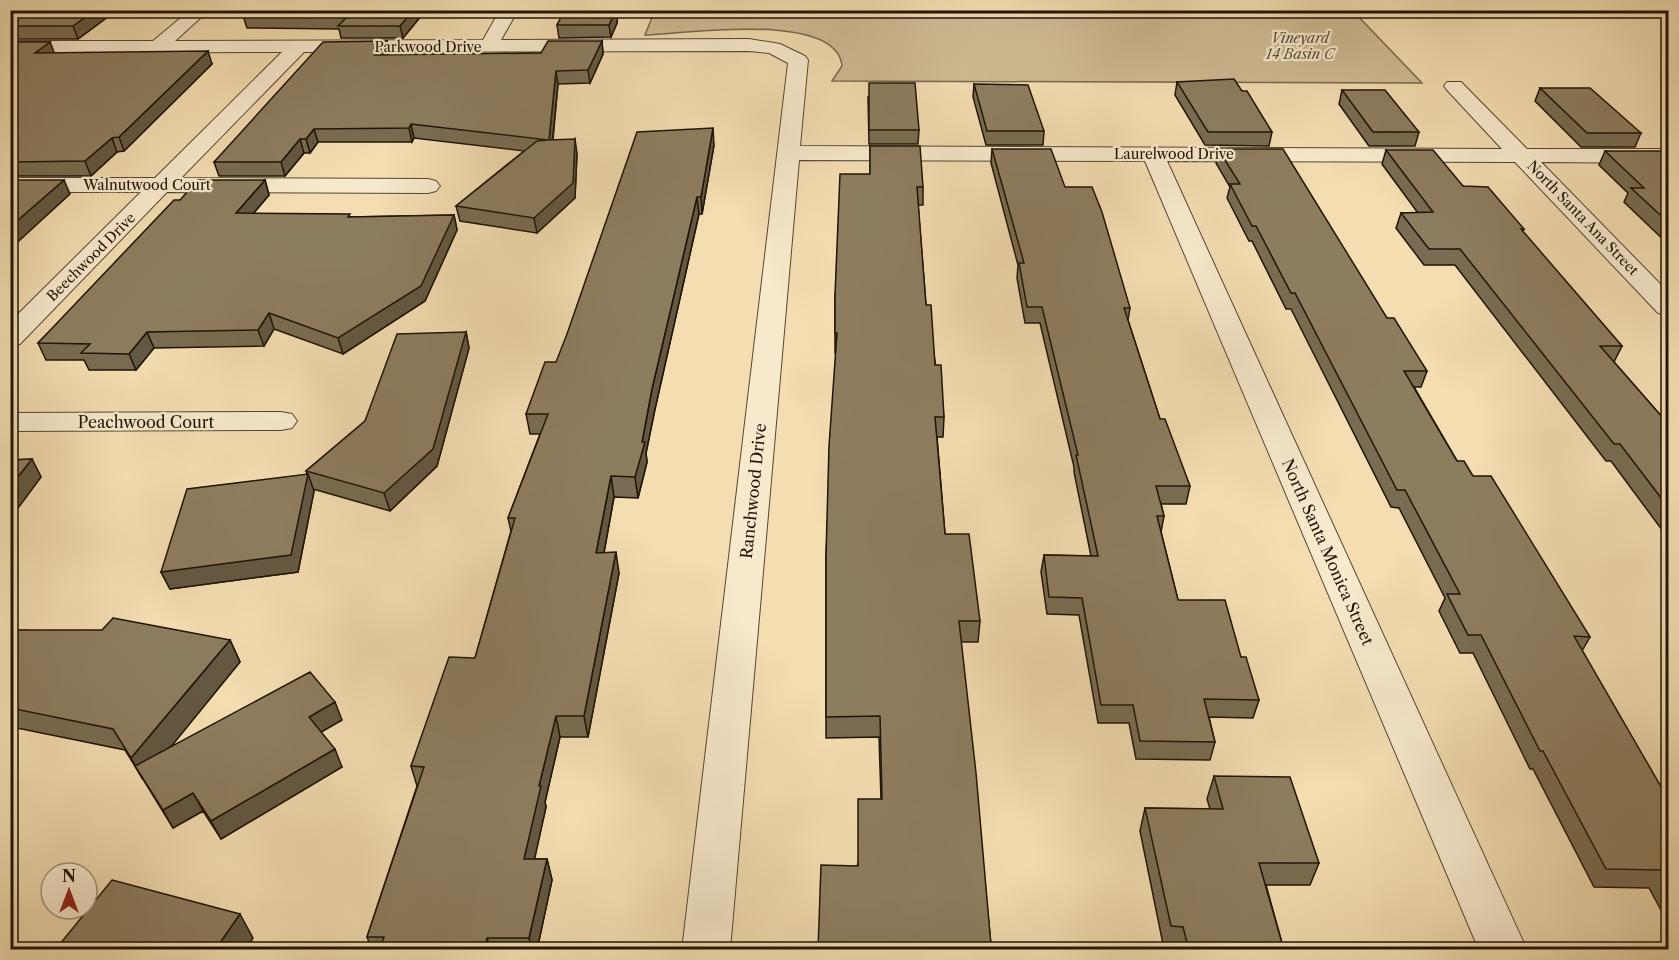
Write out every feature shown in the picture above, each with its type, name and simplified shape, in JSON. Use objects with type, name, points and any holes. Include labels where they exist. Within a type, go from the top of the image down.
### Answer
[{"type":"street","points":[[157,47],[201,10]]},
{"type":"street","points":[[488,47],[509,10]]},
{"type":"street","name":"Parkwood Drive","points":[[10,47],[749,45],[773,48]]},
{"type":"street","name":"Beechwood Drive","points":[[10,338],[298,47]]},
{"type":"street","name":"Ranchwood Drive","points":[[706,950],[798,60],[773,48]]},
{"type":"street","name":"North Santa Ana Street","points":[[1454,86],[1668,307]]},
{"type":"street","name":"Laurelwood Drive","points":[[787,153],[1668,156]]},
{"type":"street","name":"North Santa Monica Street","points":[[1153,154],[1503,950]]},
{"type":"street","name":"Walnutwood Court","points":[[10,185],[428,186]]},
{"type":"street","name":"Peachwood Court","points":[[10,422],[281,421]]},
{"type":"green space","name":"Vineyard 14 Basin C","points":[[655,10],[1353,11],[1422,83],[832,81],[842,66],[834,49],[814,37],[787,31],[756,29],[645,35]]},
{"type":"building","points":[[10,10],[95,10],[73,26],[10,26]]},
{"type":"building","points":[[250,10],[413,10],[400,26],[338,26],[347,17],[243,16]]},
{"type":"building","points":[[565,10],[616,10],[609,25],[557,25]]},
{"type":"building","points":[[387,41],[375,55],[541,53],[548,41],[602,41],[588,70],[556,71],[549,140],[575,139],[573,183],[534,218],[456,206],[537,141],[548,140],[411,124],[409,128],[314,129],[306,139],[300,139],[281,162],[214,162],[323,42]]},
{"type":"building","points":[[10,42],[50,42],[35,53],[208,51],[119,137],[112,138],[85,161],[10,162]]},
{"type":"building","points":[[1234,79],[1242,91],[1247,91],[1272,132],[1208,132],[1177,82]]},
{"type":"building","points":[[869,83],[915,83],[919,130],[869,130]]},
{"type":"building","points":[[974,84],[1028,85],[1044,131],[987,131]]},
{"type":"building","points":[[1540,88],[1590,88],[1641,133],[1587,133]]},
{"type":"building","points":[[1342,90],[1385,90],[1419,132],[1373,132]]},
{"type":"building","points":[[713,128],[701,197],[697,197],[652,389],[642,442],[645,442],[635,477],[611,476],[596,553],[616,552],[584,716],[556,716],[539,786],[541,786],[524,859],[547,859],[529,938],[487,938],[484,950],[379,950],[384,937],[367,937],[424,767],[411,766],[449,657],[475,658],[515,518],[508,518],[548,414],[526,414],[545,362],[556,362],[637,132]]},
{"type":"building","points":[[870,146],[920,146],[923,187],[917,187],[926,305],[931,305],[935,365],[941,365],[944,417],[935,417],[945,534],[969,534],[980,621],[959,621],[976,773],[991,945],[978,945],[978,950],[818,950],[821,865],[858,866],[858,799],[882,799],[880,716],[826,717],[826,556],[829,446],[837,333],[835,333],[835,295],[840,174],[870,174]]},
{"type":"building","points":[[992,149],[1051,149],[1065,187],[1092,187],[1102,212],[1130,308],[1124,308],[1160,419],[1165,419],[1190,486],[1156,486],[1164,516],[1157,516],[1178,600],[1225,600],[1241,657],[1246,657],[1259,700],[1204,699],[1215,742],[1140,741],[1133,705],[1101,705],[1082,598],[1049,597],[1044,555],[1098,556],[1076,455],[1078,455],[1042,307],[1027,307],[1019,263],[1024,263]]},
{"type":"building","points":[[1218,149],[1283,149],[1387,318],[1394,318],[1427,371],[1404,371],[1457,461],[1464,461],[1473,476],[1491,476],[1590,637],[1574,636],[1668,799],[1668,882],[1662,870],[1606,869],[1543,751],[1540,751],[1481,635],[1468,635],[1447,594],[1460,594],[1405,490],[1397,490],[1295,293],[1291,293],[1256,226],[1252,226],[1230,184],[1240,184]]},
{"type":"building","points":[[1386,150],[1433,150],[1463,186],[1488,187],[1524,229],[1521,229],[1622,346],[1600,346],[1663,418],[1668,418],[1668,507],[1620,444],[1614,444],[1460,249],[1429,249],[1401,213],[1433,212]]},
{"type":"building","points":[[1605,151],[1662,151],[1668,157],[1668,222],[1631,188],[1644,188]]},
{"type":"building","points":[[10,180],[64,180],[10,227]]},
{"type":"building","points":[[198,180],[265,180],[236,213],[350,214],[348,217],[454,215],[421,286],[338,338],[269,313],[258,330],[147,332],[129,354],[81,353],[90,344],[38,343],[174,200],[180,200]]},
{"type":"building","points":[[466,332],[433,449],[384,493],[306,471],[365,421],[397,334]]},
{"type":"building","points":[[32,459],[10,487],[10,460]]},
{"type":"building","points":[[308,474],[291,555],[161,572],[187,489]]},
{"type":"building","points":[[113,618],[230,640],[131,758],[113,729],[10,708],[10,630],[102,630]]},
{"type":"building","points":[[310,672],[335,702],[309,717],[335,749],[211,821],[193,793],[163,810],[135,766]]},
{"type":"building","points":[[1214,776],[1290,777],[1319,863],[1259,863],[1284,950],[1189,950],[1183,927],[1171,926],[1145,808],[1223,809]]},
{"type":"building","points":[[112,880],[240,914],[215,950],[55,950],[79,921],[99,921],[99,896]]}]
